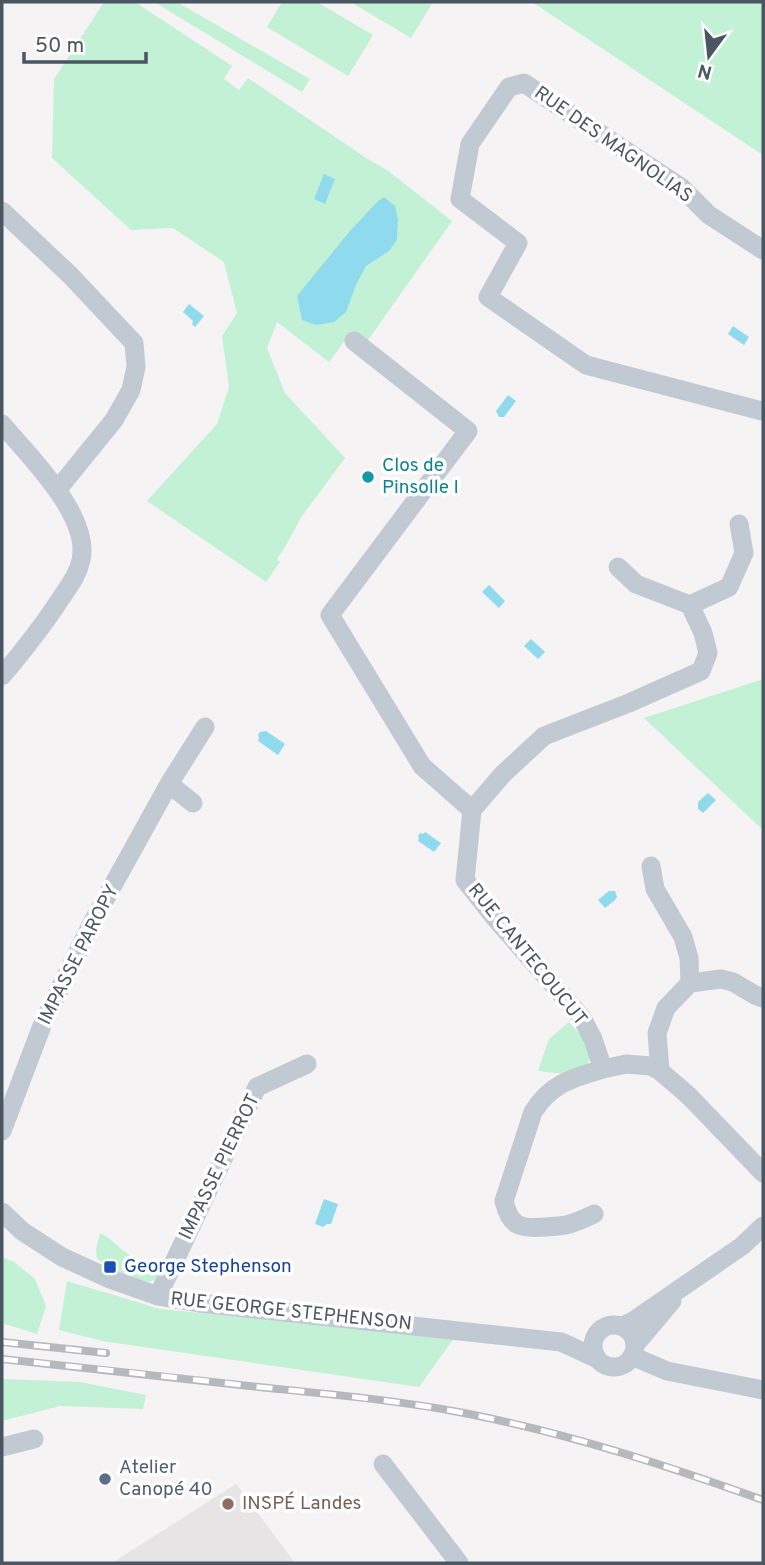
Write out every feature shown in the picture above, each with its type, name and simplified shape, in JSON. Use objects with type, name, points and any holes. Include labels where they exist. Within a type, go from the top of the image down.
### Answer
[{"type":"street","name":"RUE DES MAGNOLIAS","points":[[763,250],[709,215],[682,188],[524,83],[509,87],[470,144],[460,199],[519,243],[488,297],[586,365],[763,410]]},
{"type":"street","points":[[2,211],[70,275],[134,344],[136,367],[131,390],[114,420],[58,489]]},
{"type":"street","points":[[354,341],[468,431],[330,615],[422,766],[472,810],[503,774],[544,736],[701,671],[708,653],[703,633],[690,605],[636,584],[618,567]]},
{"type":"street","points":[[2,424],[58,489],[78,527],[82,558],[77,574],[40,629],[2,676]]},
{"type":"street","points":[[690,605],[729,587],[744,553],[739,524]]},
{"type":"street","name":"IMPASSE PAROPY","points":[[2,1131],[43,1023],[93,923],[169,785],[205,727]]},
{"type":"street","points":[[169,785],[193,803]]},
{"type":"street","name":"RUE CANTECOUCUT","points":[[472,810],[465,880],[495,919],[582,1018],[593,1039],[603,1069]]},
{"type":"street","points":[[651,866],[655,889],[683,937],[689,958],[690,983]]},
{"type":"street","points":[[660,1070],[657,1033],[666,1008],[690,983],[721,979],[733,982],[763,998]]},
{"type":"street","name":"IMPASSE PIERROT","points":[[158,1296],[257,1087],[307,1064]]},
{"type":"street","points":[[594,1214],[570,1226],[527,1229],[511,1219],[506,1212],[504,1201],[533,1112],[540,1100],[550,1090],[566,1081],[603,1069],[626,1064],[651,1066],[660,1070],[689,1096],[763,1173]]},
{"type":"street","name":"RUE GEORGE STEPHENSON","points":[[2,1212],[22,1231],[62,1257],[110,1279],[158,1296],[213,1305],[561,1342],[596,1358]]},
{"type":"street","points":[[622,1326],[742,1246],[763,1226]]},
{"type":"street","points":[[689,1282],[634,1351],[628,1362],[614,1367],[607,1366],[596,1358],[592,1346],[596,1333],[615,1324],[629,1331],[634,1351],[667,1371],[763,1390]]},
{"type":"street","name":"RUE GEORGE STEPHENSON","points":[[561,1342],[596,1333]]},
{"type":"street","points":[[2,1447],[34,1439]]},
{"type":"street","points":[[383,1464],[459,1563]]},
{"type":"shaded area","name":"INSPÉ Landes","points":[[236,1484],[295,1563],[112,1563]]},
{"type":"green space","points":[[104,2],[135,2],[232,66],[224,79],[239,90],[248,78],[387,170],[452,221],[366,343],[352,331],[329,362],[277,322],[267,348],[285,393],[345,458],[302,516],[277,559],[280,562],[266,582],[147,501],[217,424],[229,387],[222,336],[237,313],[224,262],[173,228],[131,230],[52,158],[54,79]]},
{"type":"green space","points":[[157,2],[177,2],[310,79],[302,92]]},
{"type":"green space","points":[[282,2],[317,2],[373,35],[348,76],[267,27]]},
{"type":"green space","points":[[433,2],[411,38],[354,4]]},
{"type":"green space","points":[[532,2],[763,2],[763,155]]},
{"type":"green space","points":[[763,679],[763,830],[644,718]]},
{"type":"green space","points":[[569,1022],[587,1042],[592,1056],[586,1067],[565,1074],[538,1071],[549,1039]]},
{"type":"green space","points":[[100,1233],[128,1254],[148,1264],[156,1267],[165,1260],[155,1280],[144,1282],[133,1279],[97,1258]]},
{"type":"green space","points":[[2,1257],[14,1262],[35,1279],[46,1306],[37,1334],[2,1323]]},
{"type":"green space","points":[[67,1281],[160,1309],[454,1338],[419,1387],[102,1341],[59,1330]]},
{"type":"green space","points":[[2,1379],[80,1382],[146,1395],[143,1409],[60,1406],[2,1421]]},
{"type":"water","points":[[324,174],[335,179],[325,204],[314,199]]},
{"type":"water","points":[[384,197],[395,206],[398,220],[397,240],[389,251],[366,266],[346,312],[334,322],[316,325],[302,320],[297,296],[350,231]]},
{"type":"water","points":[[189,304],[204,316],[195,327],[193,321],[183,312]]},
{"type":"water","points":[[733,326],[749,337],[744,345],[728,334]]},
{"type":"water","points":[[508,395],[516,401],[504,417],[499,417],[496,411]]},
{"type":"water","points":[[489,585],[505,601],[499,608],[482,592]]},
{"type":"water","points":[[531,639],[545,652],[538,659],[524,646]]},
{"type":"water","points":[[266,731],[285,744],[278,755],[258,741],[260,732]]},
{"type":"water","points":[[708,793],[716,800],[703,813],[698,809],[698,802]]},
{"type":"water","points":[[425,832],[441,843],[434,852],[418,841],[420,833]]},
{"type":"water","points":[[609,891],[615,891],[617,897],[605,908],[598,900]]},
{"type":"water","points":[[324,1199],[338,1204],[331,1224],[323,1227],[315,1224]]},
{"type":"railway","points":[[2,1342],[106,1353]]},
{"type":"railway","points":[[2,1359],[362,1398],[464,1413],[615,1451],[763,1500]]},
{"type":"place","name":"Clos de Pinsolle I","points":[[368,477]]},
{"type":"place","name":"George Stephenson","points":[[110,1267]]},
{"type":"place","name":"Atelier Canopé 40","points":[[105,1479]]},
{"type":"place","name":"INSPÉ Landes","points":[[228,1504]]}]
